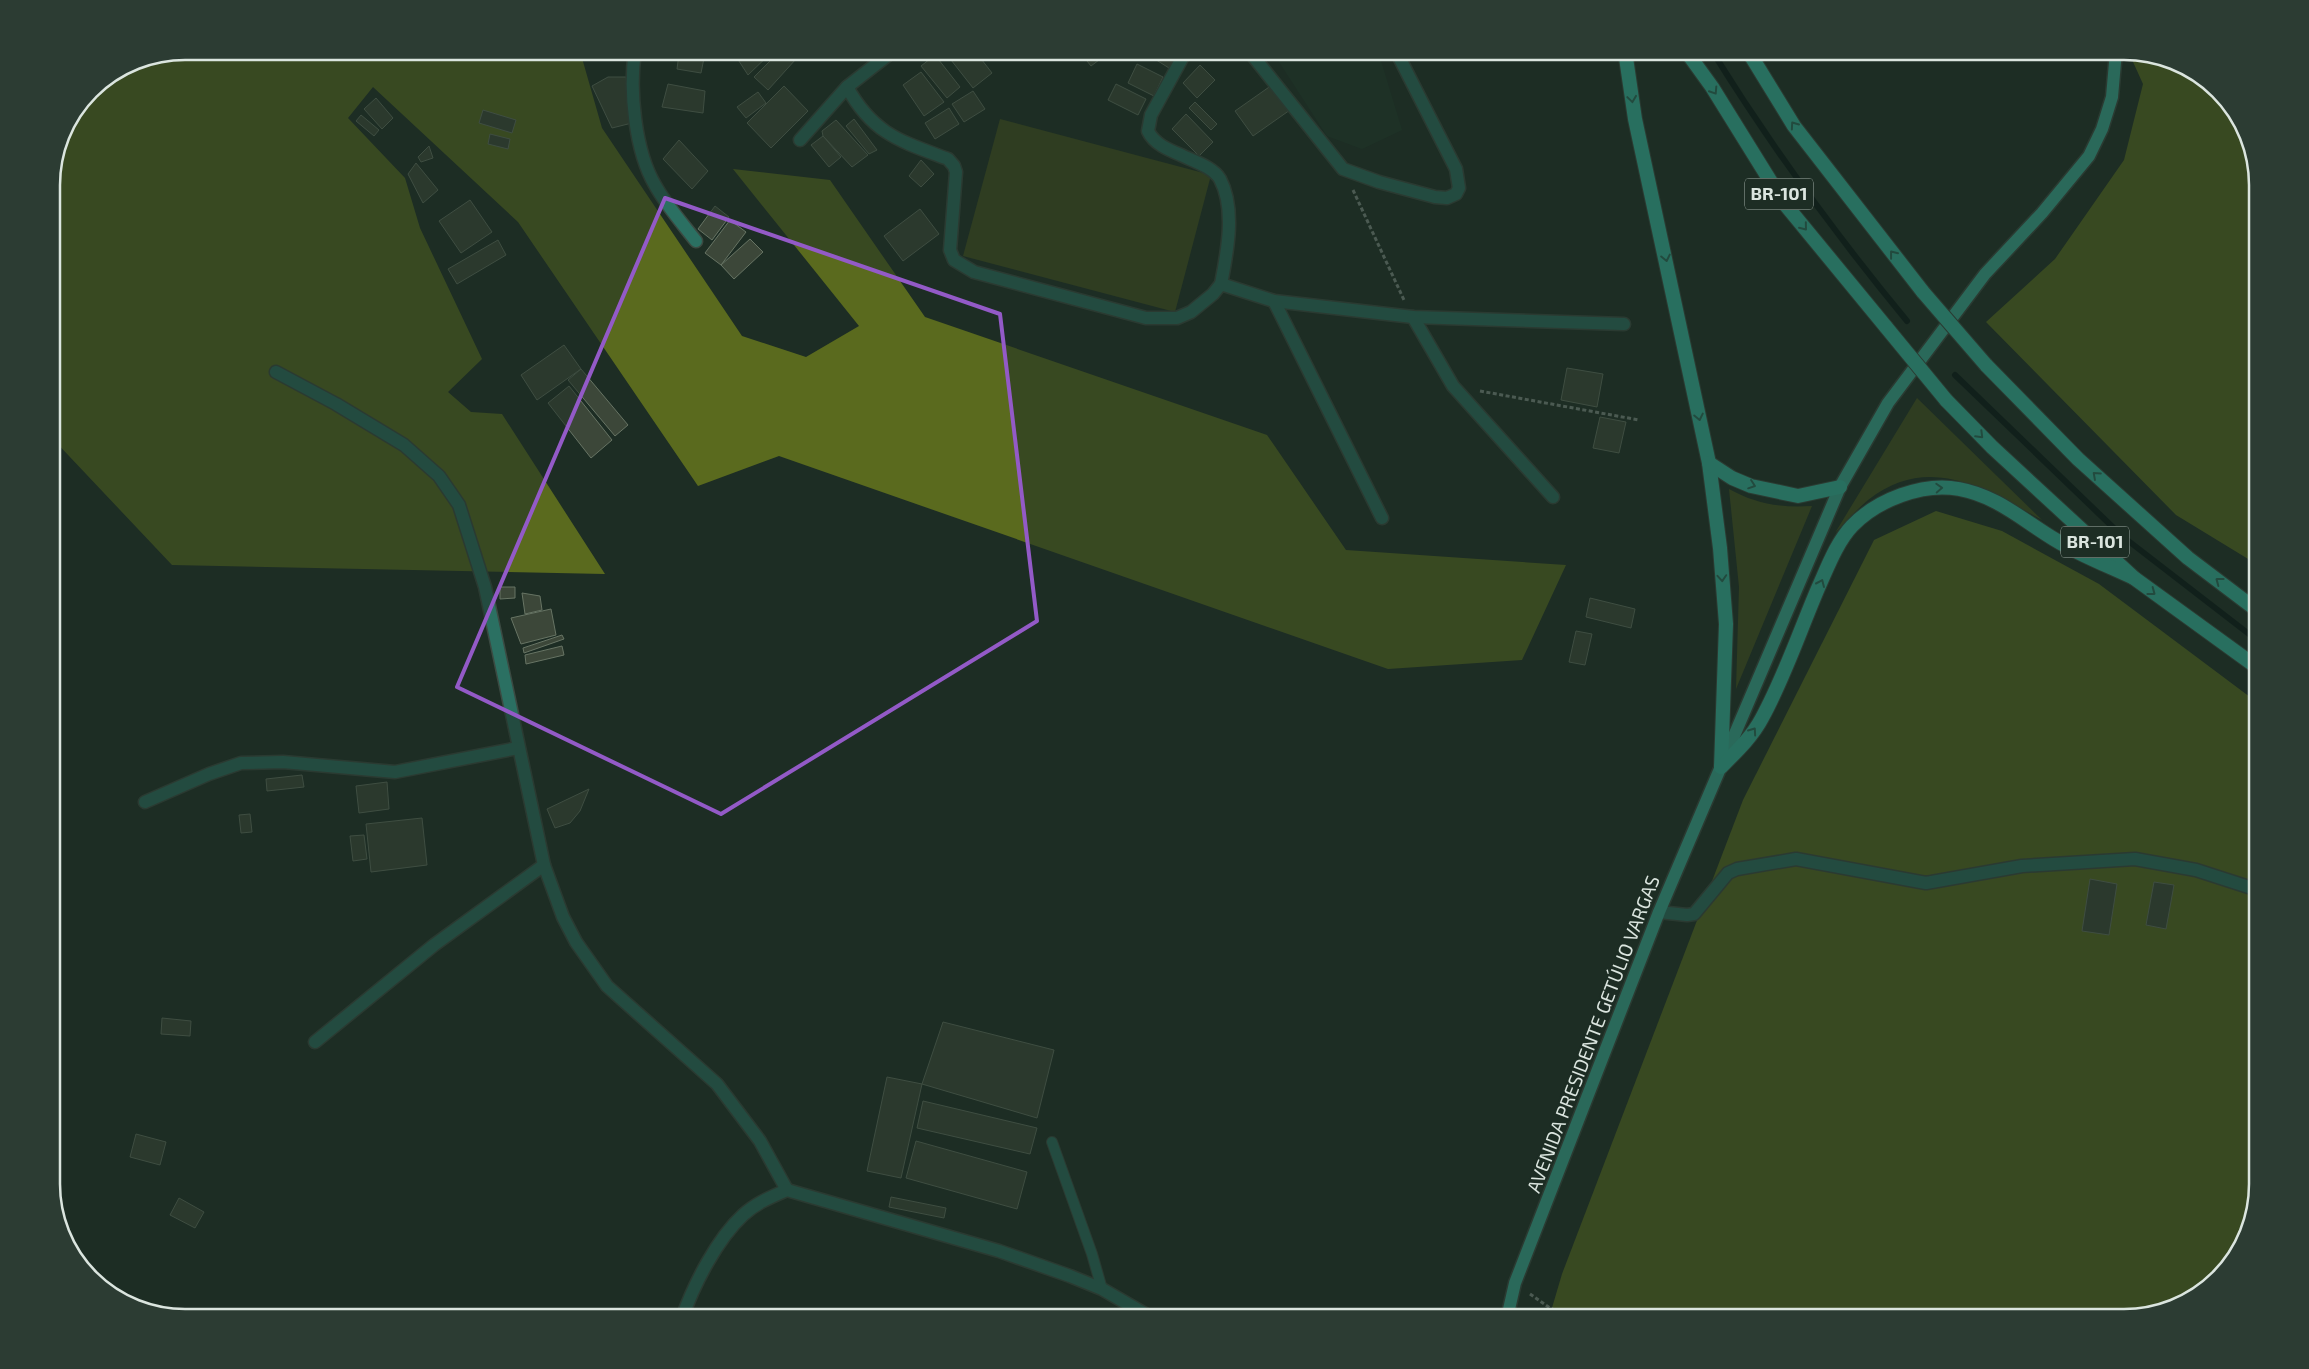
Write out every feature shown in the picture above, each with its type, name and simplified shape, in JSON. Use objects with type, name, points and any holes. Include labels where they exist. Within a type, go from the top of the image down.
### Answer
[{"type":"highway","points":[[1625,60],[1635,119],[1709,462],[1720,548],[1726,624],[1721,767]]},
{"type":"highway","name":"BR-101","points":[[1692,60],[1712,87],[1784,203],[1946,400],[1992,447],[2134,578],[2249,661]]},
{"type":"highway","name":"BR-101","points":[[1754,60],[1794,126],[1923,292],[1986,365],[2078,459],[2188,558],[2249,603]]},
{"type":"highway","points":[[1709,462],[1732,478],[1751,486],[1798,496],[1840,487]]},
{"type":"highway","points":[[1721,767],[1744,745],[1762,719],[1825,574],[1844,538],[1862,518],[1902,495],[1941,487],[1960,488],[1986,497],[2078,552],[2134,578]]},
{"type":"main road","name":"AVENIDA PRESIDENTE GETÚLIO VARGAS","points":[[1509,1309],[1515,1283],[1659,912],[1840,487],[1888,403],[1985,274],[2042,213],[2089,156],[2102,129],[2112,97],[2115,60]]},
{"type":"street","points":[[633,60],[631,73],[637,125],[646,164],[655,185],[696,240]]},
{"type":"street","points":[[800,140],[847,87],[882,60]]},
{"type":"street","points":[[847,87],[859,108],[876,126],[899,141],[952,162],[956,172],[950,250],[954,260],[961,265],[974,272],[1146,318],[1177,318],[1213,294],[1221,284],[1229,244],[1226,203],[1220,179],[1200,164],[1155,141],[1148,131],[1151,115],[1181,60]]},
{"type":"street","points":[[1256,60],[1343,170],[1435,197],[1452,197],[1459,188],[1456,169],[1401,60]]},
{"type":"street","points":[[1221,284],[1274,301],[1413,317],[1624,324]]},
{"type":"street","points":[[1274,301],[1382,518]]},
{"type":"street","points":[[1413,317],[1453,386],[1553,497]]},
{"type":"street","points":[[276,372],[336,404],[404,445],[439,476],[459,505],[485,586],[544,865],[563,917],[576,942],[607,986],[718,1084],[760,1141],[787,1190]]},
{"type":"street","points":[[145,802],[209,774],[241,764],[283,762],[395,772],[518,748]]},
{"type":"street","points":[[1659,912],[1694,914],[1728,873],[1737,869],[1796,859],[1926,884],[2022,866],[2135,859],[2196,870],[2249,887]]},
{"type":"street","points":[[315,1042],[434,945],[544,865]]},
{"type":"street","points":[[686,1309],[702,1275],[725,1234],[743,1214],[764,1200],[787,1190],[999,1251],[1102,1289],[1136,1309]]},
{"type":"lane","points":[[1052,1142],[1092,1254],[1102,1289]]},
{"type":"path","points":[[1343,170],[1413,317]]},
{"type":"path","points":[[1453,386],[1639,420]]},
{"type":"path","points":[[1515,1283],[1552,1309]]},
{"type":"highlighted area","points":[[665,198],[1000,314],[1037,621],[721,814],[457,687]]},
{"type":"shaded area","points":[[1278,60],[1381,60],[1402,130],[1362,149],[1327,136]]},
{"type":"green space","points":[[177,60],[583,60],[602,128],[742,336],[806,357],[859,326],[733,169],[830,180],[925,317],[1267,435],[1346,550],[1566,565],[1522,660],[1388,669],[779,456],[698,486],[518,222],[373,87],[348,118],[405,178],[420,228],[482,359],[448,392],[471,412],[502,414],[605,574],[172,565],[60,446],[60,177],[67,145],[77,122],[86,109],[103,91],[122,77],[161,62]]},
{"type":"green space","points":[[2132,61],[2156,64],[2172,70],[2200,86],[2223,109],[2232,122],[2247,161],[2249,177],[2249,560],[2176,515],[1986,322],[2055,259],[2124,160],[2143,84]]},
{"type":"green space","points":[[1000,119],[1211,175],[1175,312],[963,256]]},
{"type":"green space","points":[[1917,398],[2042,520],[1978,487],[1956,480],[1935,477],[1913,479],[1891,486],[1868,500],[1835,533]]},
{"type":"green space","points":[[1729,489],[1769,504],[1812,506],[1736,689],[1739,587]]},
{"type":"green space","points":[[1936,511],[2002,531],[2099,584],[2249,696],[2249,1184],[2245,1216],[2239,1232],[2223,1260],[2200,1283],[2172,1299],[2140,1308],[1552,1309],[1562,1274],[1743,800],[1874,540]]},
{"type":"building","points":[[678,60],[704,60],[701,73],[677,69]]},
{"type":"building","points":[[738,60],[764,60],[748,75]]},
{"type":"building","points":[[771,60],[795,60],[768,90],[754,77]]},
{"type":"building","points":[[929,60],[939,60],[960,87],[947,98],[921,66]]},
{"type":"building","points":[[951,60],[982,60],[992,73],[973,88]]},
{"type":"building","points":[[1086,60],[1099,60],[1091,66]]},
{"type":"building","points":[[1156,60],[1174,60],[1169,68]]},
{"type":"building","points":[[1137,64],[1163,77],[1154,96],[1128,83]]},
{"type":"building","points":[[1200,65],[1215,80],[1197,98],[1183,83]]},
{"type":"building","points":[[921,72],[944,102],[924,116],[903,85]]},
{"type":"building","points":[[608,77],[626,77],[632,123],[612,128],[592,86]]},
{"type":"building","points":[[668,84],[705,91],[703,113],[662,107]]},
{"type":"building","points":[[1116,84],[1146,99],[1138,115],[1108,100]]},
{"type":"building","points":[[1272,85],[1290,110],[1253,136],[1235,111]]},
{"type":"building","points":[[784,86],[808,111],[771,148],[747,123]]},
{"type":"building","points":[[973,91],[985,109],[964,122],[952,104]]},
{"type":"building","points":[[758,92],[766,103],[746,118],[737,107]]},
{"type":"building","points":[[376,98],[393,118],[382,129],[364,109]]},
{"type":"building","points":[[1195,102],[1217,124],[1211,130],[1189,108]]},
{"type":"building","points":[[949,108],[959,124],[935,139],[925,123]]},
{"type":"building","points":[[483,110],[516,120],[512,133],[479,123]]},
{"type":"building","points":[[1186,114],[1213,142],[1199,156],[1172,129]]},
{"type":"building","points":[[361,115],[379,130],[374,136],[356,121]]},
{"type":"building","points":[[854,119],[877,150],[869,154],[846,126]]},
{"type":"building","points":[[836,120],[868,155],[852,167],[823,136],[822,131]]},
{"type":"building","points":[[490,134],[510,139],[508,149],[488,144]]},
{"type":"building","points":[[823,136],[841,157],[829,167],[811,145]]},
{"type":"building","points":[[679,140],[708,171],[692,189],[663,159]]},
{"type":"building","points":[[429,146],[433,158],[421,162],[418,157]]},
{"type":"building","points":[[921,160],[934,174],[921,187],[909,176]]},
{"type":"building","points":[[416,163],[438,190],[423,203],[408,174]]},
{"type":"building","points":[[470,200],[492,232],[461,253],[439,221]]},
{"type":"building","points":[[715,206],[729,217],[712,240],[698,229]]},
{"type":"building","points":[[920,209],[939,234],[903,261],[884,236]]},
{"type":"building","points":[[730,220],[746,232],[721,265],[705,253]]},
{"type":"building","points":[[750,239],[763,252],[734,279],[721,265]]},
{"type":"building","points":[[498,240],[506,255],[457,284],[448,269]]},
{"type":"building","points":[[564,345],[581,369],[537,400],[521,375]]},
{"type":"building","points":[[1567,368],[1603,374],[1597,407],[1561,400]]},
{"type":"building","points":[[581,369],[628,425],[615,436],[568,380]]},
{"type":"building","points":[[569,386],[612,440],[591,458],[548,403]]},
{"type":"building","points":[[1600,417],[1626,422],[1619,453],[1593,448]]},
{"type":"building","points":[[500,587],[515,587],[515,598],[500,599]]},
{"type":"building","points":[[522,593],[540,596],[542,610],[525,614]]},
{"type":"building","points":[[1590,598],[1635,609],[1631,628],[1586,617]]},
{"type":"building","points":[[551,609],[556,635],[521,644],[511,618]]},
{"type":"building","points":[[1576,631],[1592,634],[1585,665],[1569,662]]},
{"type":"building","points":[[562,635],[564,639],[524,653],[523,648]]},
{"type":"building","points":[[562,646],[564,655],[526,664],[525,655]]},
{"type":"building","points":[[302,775],[304,787],[267,791],[266,779]]},
{"type":"building","points":[[387,782],[389,809],[359,813],[356,786]]},
{"type":"building","points":[[589,789],[580,811],[570,823],[555,828],[547,809]]},
{"type":"building","points":[[250,814],[252,832],[241,833],[239,815]]},
{"type":"building","points":[[422,818],[427,865],[371,872],[366,824]]},
{"type":"building","points":[[364,835],[367,859],[353,861],[350,836]]},
{"type":"building","points":[[2090,879],[2117,884],[2109,935],[2082,931]]},
{"type":"building","points":[[2154,882],[2174,885],[2166,929],[2146,925]]},
{"type":"building","points":[[162,1018],[191,1021],[190,1036],[161,1034]]},
{"type":"building","points":[[943,1022],[1054,1050],[1037,1118],[922,1084]]},
{"type":"building","points":[[887,1077],[922,1084],[901,1178],[867,1171]]},
{"type":"building","points":[[923,1101],[1037,1128],[1030,1154],[917,1128]]},
{"type":"building","points":[[136,1134],[166,1142],[160,1165],[130,1157]]},
{"type":"building","points":[[916,1141],[1027,1172],[1017,1209],[906,1178]]},
{"type":"building","points":[[891,1197],[946,1208],[944,1218],[889,1207]]},
{"type":"building","points":[[179,1198],[204,1212],[195,1228],[170,1215]]},
{"type":"waterway","points":[[1718,60],[1757,121],[1805,189],[1907,321]]},
{"type":"waterway","points":[[1955,375],[2122,536],[2249,634]]}]
